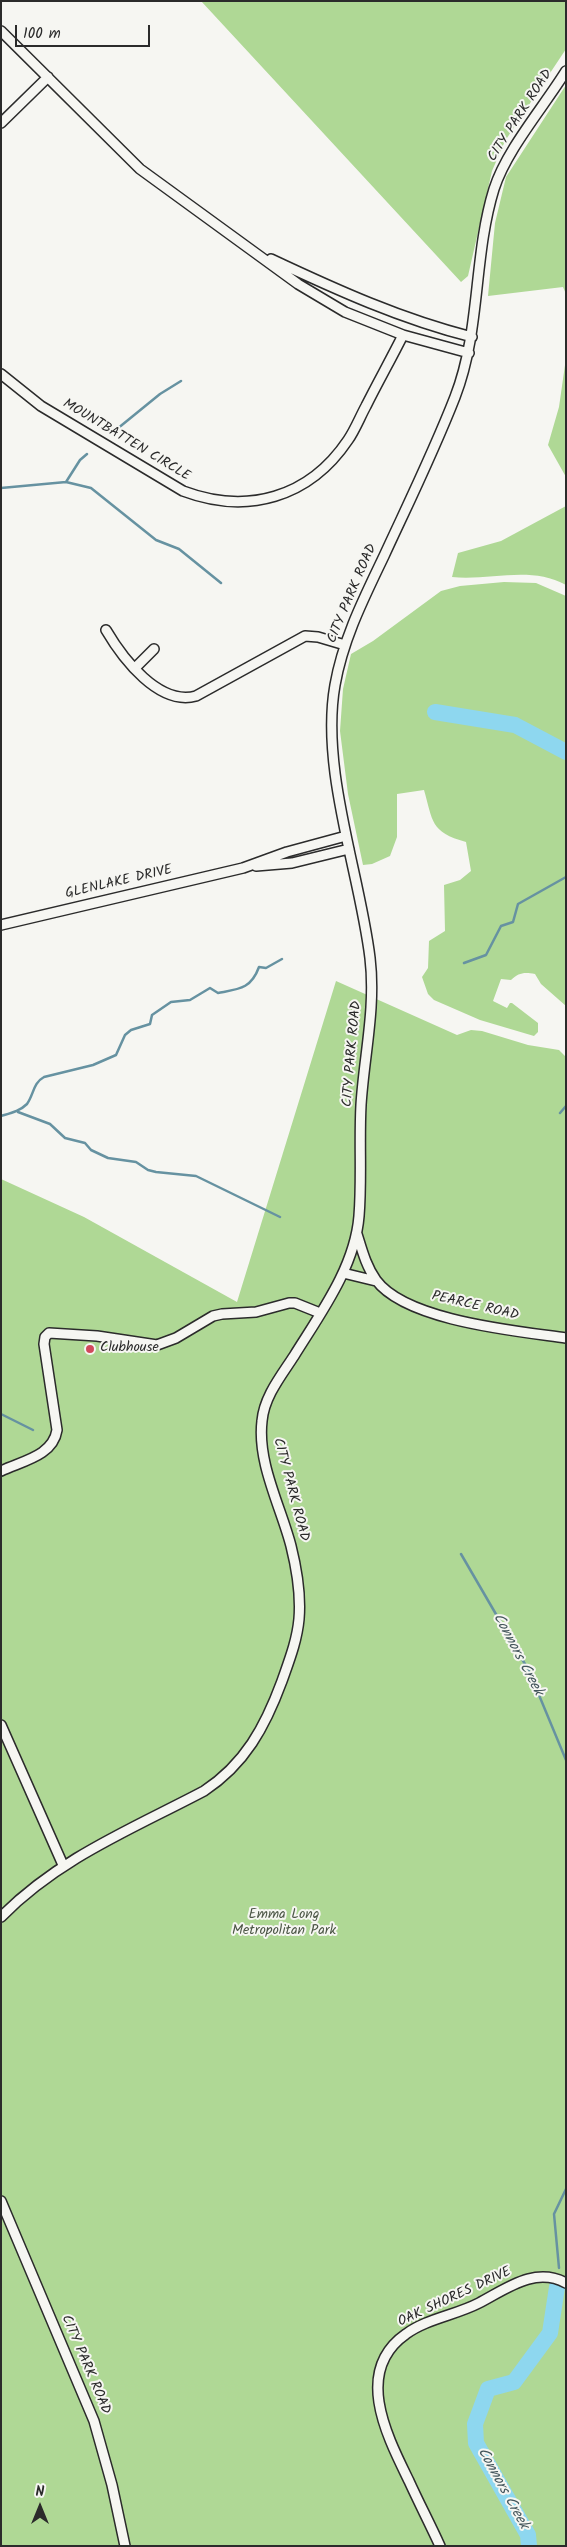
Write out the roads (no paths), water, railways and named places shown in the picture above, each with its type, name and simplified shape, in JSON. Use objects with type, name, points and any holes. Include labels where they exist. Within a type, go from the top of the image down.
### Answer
[{"type":"street","points":[[1,32],[140,169],[298,284],[345,312],[403,335],[469,352]]},
{"type":"street","name":"CITY PARK ROAD","points":[[1,1917],[32,1888],[63,1865],[204,1791],[222,1779],[255,1743],[265,1724],[293,1646],[299,1619],[300,1598],[291,1546],[265,1458],[262,1417],[272,1391],[343,1272],[357,1234],[361,1194],[361,1101],[373,986],[367,937],[346,836],[332,728],[334,688],[354,620],[448,414],[469,352],[487,220],[496,183],[512,152],[566,71]]},
{"type":"street","points":[[1,123],[48,77]]},
{"type":"street","points":[[252,250],[335,290],[395,315],[472,337]]},
{"type":"street","name":"MOUNTBATTEN CIRCLE","points":[[1,374],[41,406],[183,491],[200,498],[243,502],[284,494],[305,483],[329,462],[348,440],[403,335]]},
{"type":"street","points":[[106,630],[115,646],[156,689],[184,699],[196,696],[305,636],[318,637],[345,646]]},
{"type":"street","points":[[136,667],[154,649]]},
{"type":"street","name":"GLENLAKE DRIVE","points":[[1,925],[243,868],[286,852],[346,836]]},
{"type":"street","name":"GLENLAKE DRIVE","points":[[243,868],[292,863],[349,849]]},
{"type":"street","name":"PEARCE ROAD","points":[[357,1234],[367,1264],[376,1281],[402,1301],[426,1312],[486,1326],[566,1338]]},
{"type":"street","points":[[343,1272],[376,1281]]},
{"type":"street","points":[[1,1471],[42,1453],[53,1444],[56,1438],[57,1430],[44,1344],[45,1337],[49,1333],[97,1336],[157,1346],[176,1338],[213,1316],[222,1314],[256,1312],[289,1303],[295,1303],[320,1313]]},
{"type":"street","points":[[1,1724],[63,1865]]},
{"type":"street","name":"CITY PARK ROAD","points":[[1,2201],[92,2414],[112,2485],[125,2546]]},
{"type":"street","name":"OAK SHORES DRIVE","points":[[440,2546],[397,2456],[380,2413],[377,2383],[379,2368],[385,2356],[406,2333],[469,2308],[531,2277],[545,2276],[566,2283]]},
{"type":"waterway","points":[[117,429],[160,394],[181,381]]},
{"type":"waterway","points":[[66,482],[80,460],[87,454]]},
{"type":"waterway","points":[[1,488],[66,482],[91,488],[156,540],[179,549],[221,583]]},
{"type":"waterway","points":[[435,712],[515,725],[566,752]]},
{"type":"waterway","points":[[464,963],[486,955],[501,926],[513,922],[518,904],[566,877]]},
{"type":"waterway","points":[[1,1116],[12,1113],[27,1104],[40,1079],[93,1065],[116,1055],[125,1035],[131,1030],[150,1024],[152,1015],[171,1002],[190,1000],[210,988],[218,993],[238,989],[252,980],[259,967],[266,968],[282,959]]},
{"type":"waterway","points":[[560,1113],[566,1106]]},
{"type":"waterway","points":[[18,1112],[50,1124],[65,1138],[85,1143],[91,1150],[108,1158],[136,1162],[148,1170],[156,1172],[196,1176],[280,1217]]},
{"type":"waterway","points":[[1,1414],[33,1430]]},
{"type":"waterway","name":"Connors Creek","points":[[461,1554],[529,1671],[566,1760]]},
{"type":"waterway","name":"Connors Creek","points":[[559,2268],[554,2214],[566,2189]]},
{"type":"waterway","name":"Connors Creek","points":[[529,2546],[528,2535],[476,2443],[475,2424],[488,2389],[514,2382],[550,2333],[557,2287]]},
{"type":"place","name":"Clubhouse","points":[[90,1349]]},
{"type":"park label","name":"Emma Long Metropolitan Park","points":[[284,1924]]}]
